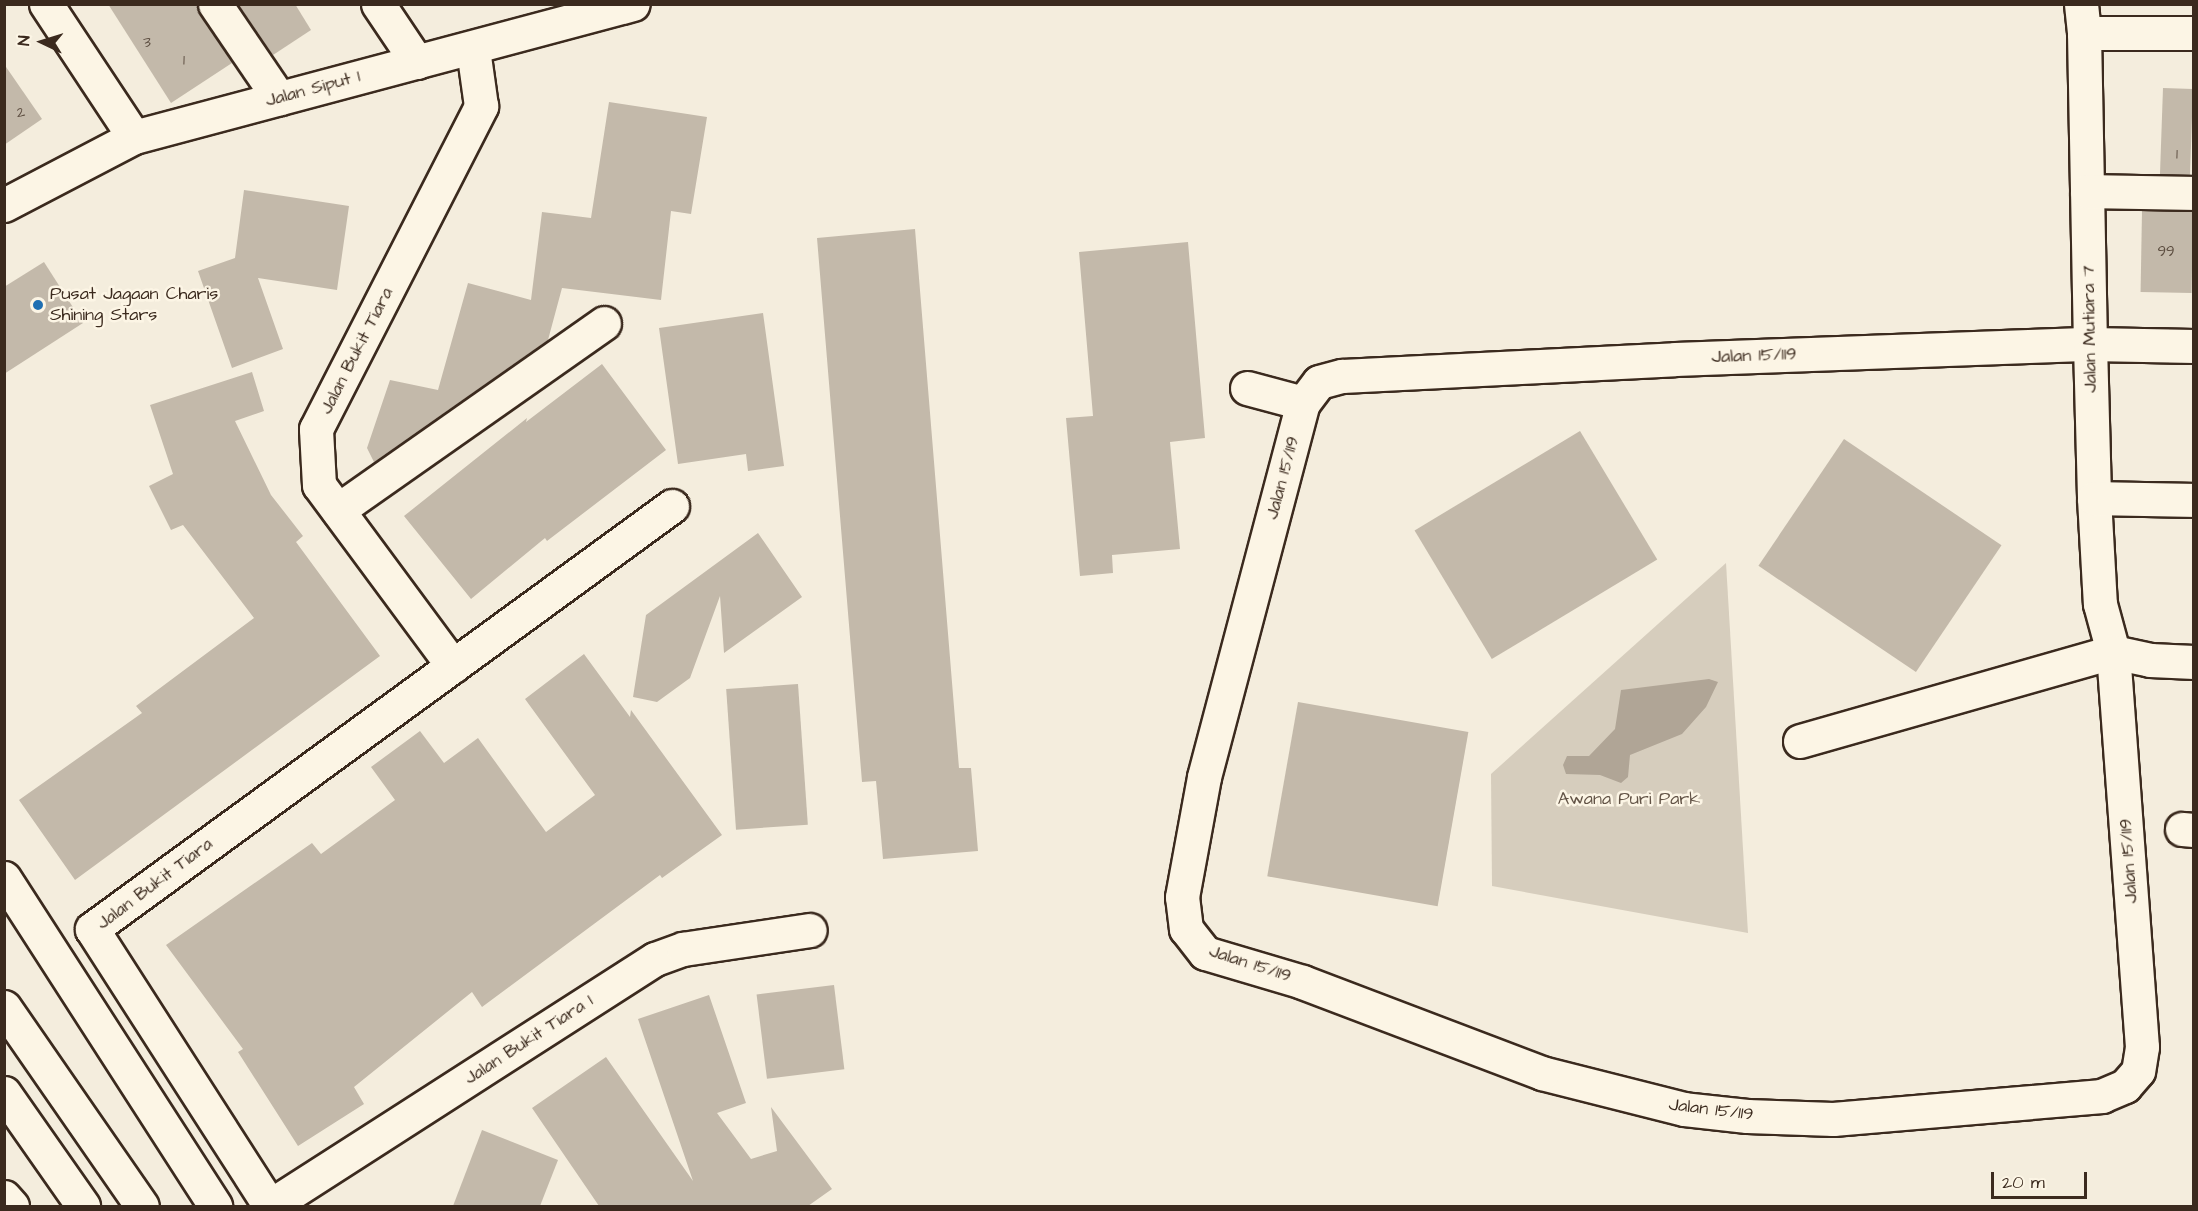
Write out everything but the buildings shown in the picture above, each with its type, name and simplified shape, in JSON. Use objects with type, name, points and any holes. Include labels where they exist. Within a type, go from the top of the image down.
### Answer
[{"type":"main road","points":[[46,4],[134,137]]},
{"type":"main road","points":[[215,4],[279,98]]},
{"type":"main road","points":[[378,4],[417,62]]},
{"type":"main road","name":"Jalan Siput 1","points":[[5,203],[134,137],[472,49],[554,14],[633,4]]},
{"type":"main road","points":[[2083,19],[2193,33]]},
{"type":"main road","name":"Jalan Mutiara 7","points":[[2083,19],[2094,498],[2100,604],[2113,652]]},
{"type":"main road","name":"Jalan Bukit Tiara","points":[[453,666],[319,485],[316,429],[481,106],[472,49]]},
{"type":"main road","points":[[2087,191],[2193,193]]},
{"type":"main road","points":[[338,510],[604,322]]},
{"type":"main road","name":"Jalan 15/119","points":[[2113,652],[2142,1047],[2138,1071],[2125,1086],[2092,1097],[1833,1119],[1747,1116],[1684,1109],[1542,1073],[1304,982],[1205,953],[1186,929],[1182,897],[1204,777],[1303,403],[1319,382],[1342,376],[2090,344],[2193,346]]},
{"type":"main road","points":[[1247,388],[1303,403]]},
{"type":"main road","points":[[2094,498],[2193,500]]},
{"type":"main road","name":"Jalan Bukit Tiara","points":[[270,1206],[92,929],[672,506]]},
{"type":"main road","points":[[1800,741],[2113,652],[2150,660],[2193,663]]},
{"type":"main road","points":[[4,878],[215,1206]]},
{"type":"main road","name":"Jalan Bukit Tiara 1","points":[[270,1206],[655,959],[683,949],[810,930]]},
{"type":"main road","points":[[4,1006],[142,1206]]},
{"type":"main road","points":[[4,1093],[83,1206]]},
{"type":"main road","points":[[4,1197],[12,1206]]},
{"type":"green space","name":"Awana Puri Park","points":[[1726,563],[1748,933],[1492,886],[1491,774]]},
{"type":"shaded area","points":[[1709,679],[1718,682],[1706,707],[1682,734],[1630,755],[1628,777],[1621,783],[1600,775],[1566,774],[1563,765],[1567,756],[1589,756],[1615,729],[1621,690]]},
{"type":"place","name":"Pusat Jagaan Charis Shining Stars","points":[[38,305]]}]
